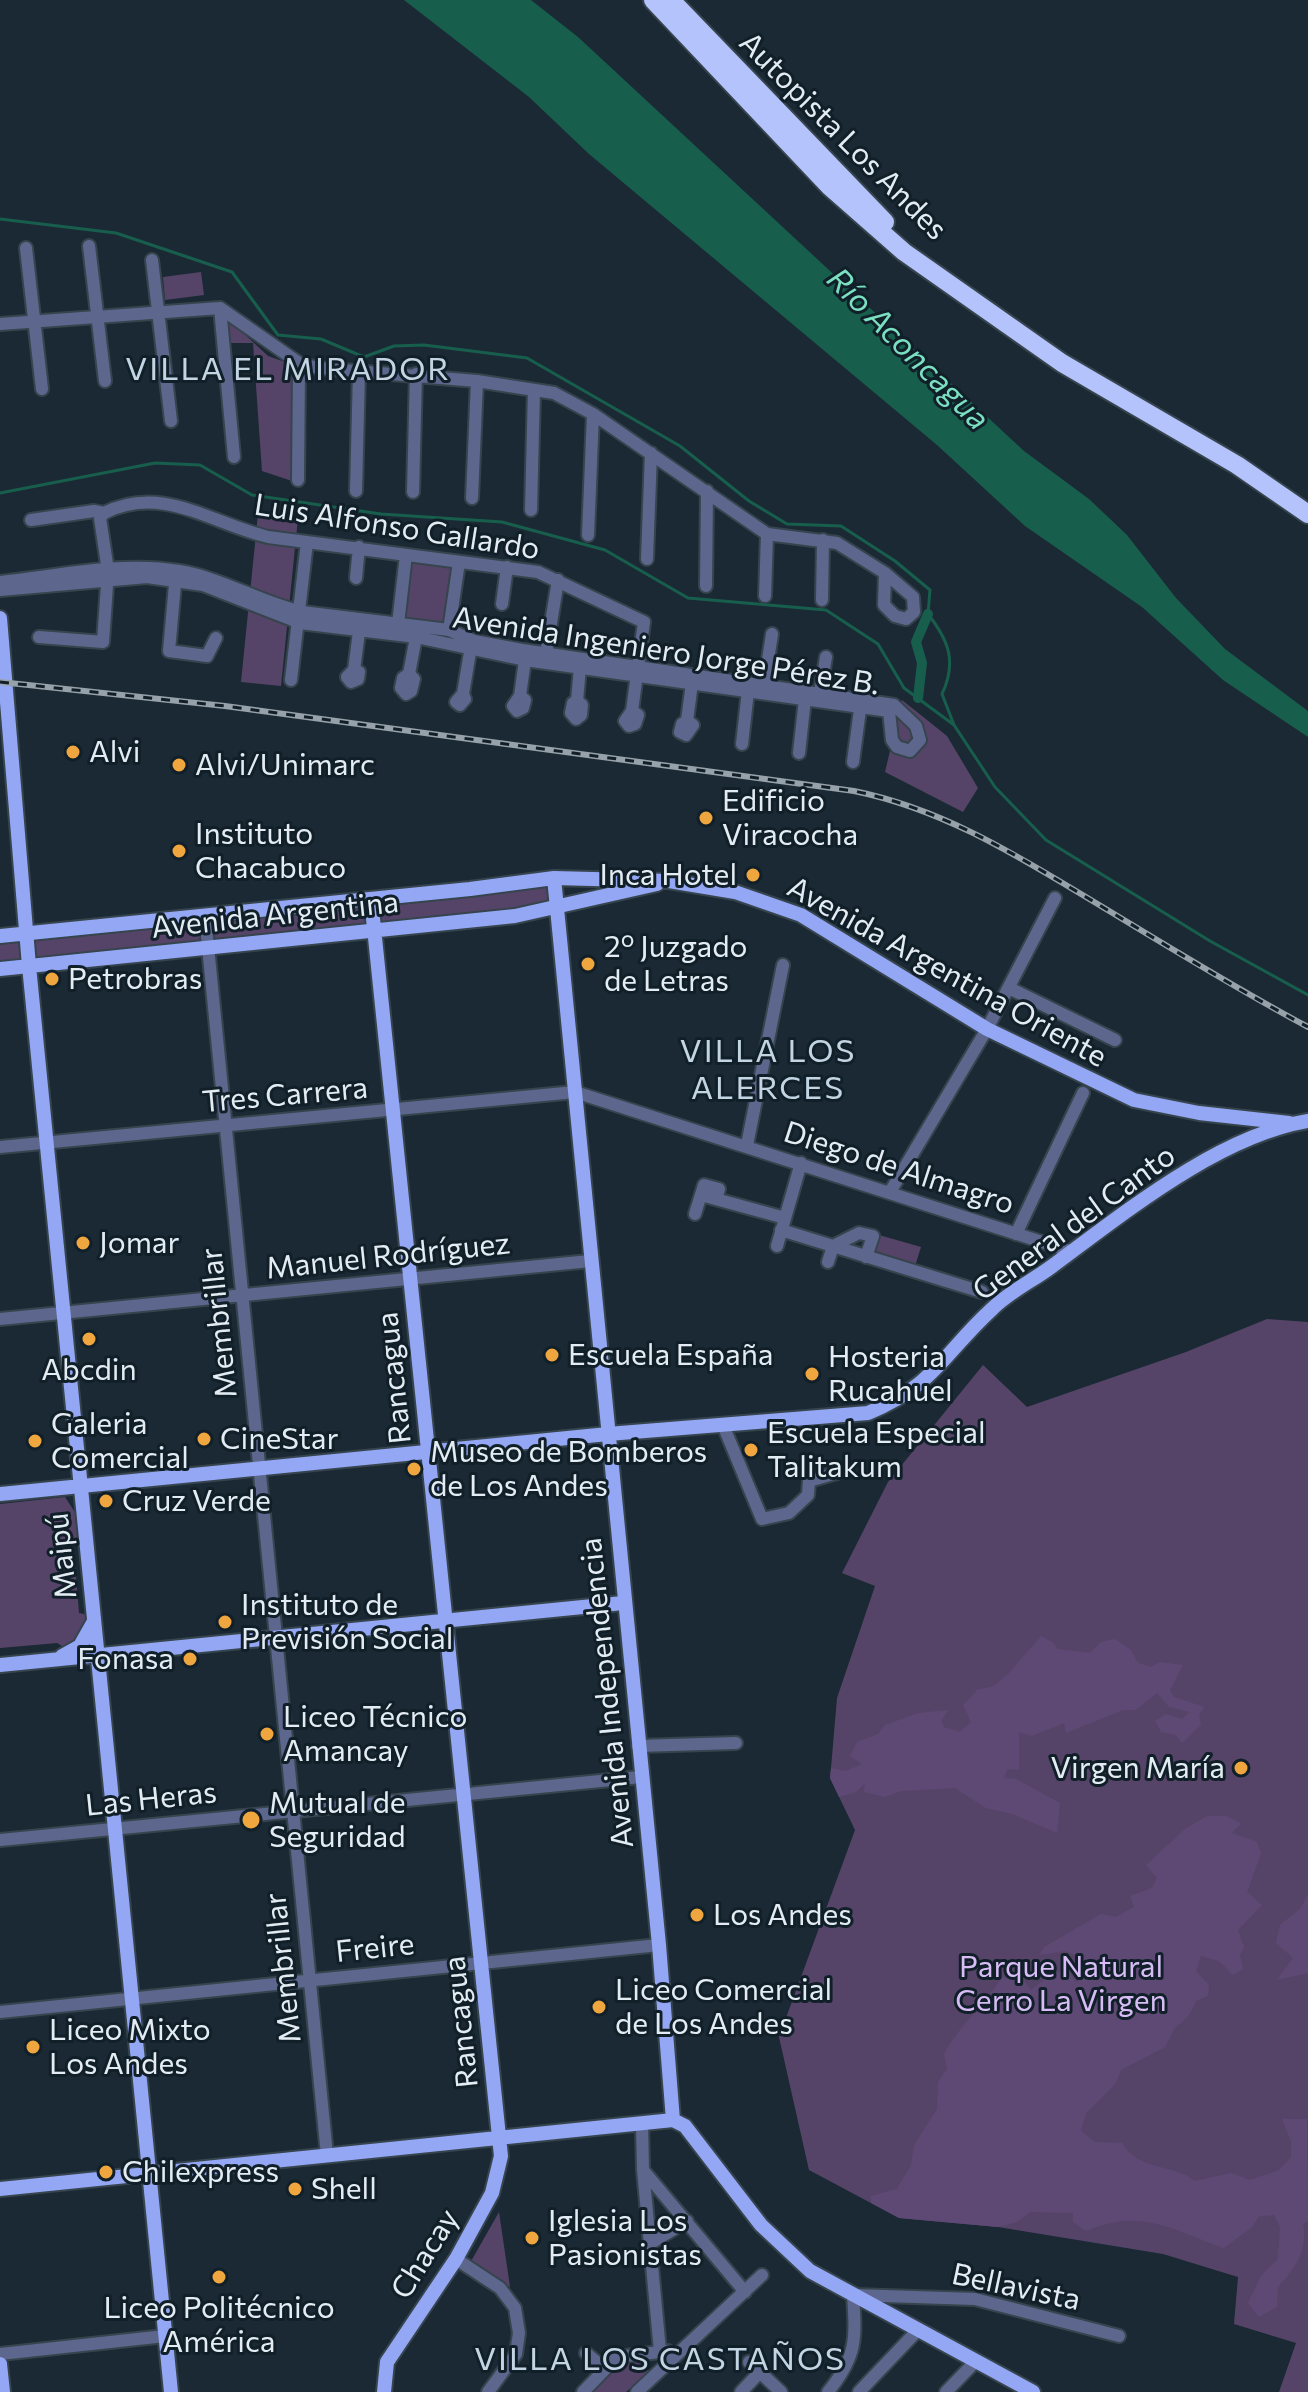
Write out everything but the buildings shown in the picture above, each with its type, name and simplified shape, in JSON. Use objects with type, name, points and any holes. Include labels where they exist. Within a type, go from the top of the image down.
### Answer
[{"type":"highway","name":"Autopista Los Andes","points":[[653,0],[830,187],[904,252],[1062,363],[1237,465],[1308,514]]},
{"type":"highway","name":"Autopista Los Andes","points":[[671,0],[839,177],[980,306]]},
{"type":"main road","name":"Maipú","points":[[0,618],[29,966],[171,2392]]},
{"type":"main road","name":"Avenida Argentina Oriente","points":[[554,878],[622,877],[735,892],[801,915],[987,1029],[1134,1100],[1199,1113],[1301,1122]]},
{"type":"main road","name":"Avenida Argentina","points":[[0,936],[554,878]]},
{"type":"main road","name":"Avenida Independencia","points":[[554,878],[659,1945],[673,2120]]},
{"type":"main road","name":"Avenida Argentina Oriente","points":[[556,910],[669,881]]},
{"type":"main road","name":"Rancagua","points":[[371,899],[499,2138]]},
{"type":"main road","name":"Avenida Argentina","points":[[0,969],[556,910]]},
{"type":"main road","name":"General del Canto","points":[[0,1494],[608,1434],[868,1413],[903,1398],[929,1379],[992,1308],[1189,1171],[1243,1143],[1301,1122]]},
{"type":"main road","points":[[57,1488],[77,1501],[84,1516]]},
{"type":"main road","points":[[0,1665],[623,1603]]},
{"type":"main road","points":[[54,1660],[80,1646],[95,1618]]},
{"type":"main road","points":[[0,2189],[673,2120],[685,2126],[761,2225],[810,2271],[974,2363],[1033,2392]]},
{"type":"main road","name":"Chacay","points":[[384,2392],[387,2362],[456,2259],[495,2185],[501,2156],[499,2138]]},
{"type":"main road","points":[[974,2363],[1014,2392]]},
{"type":"main road","points":[[0,2364],[3,2392]]},
{"type":"street","points":[[89,246],[105,381]]},
{"type":"street","points":[[26,248],[42,389]]},
{"type":"street","points":[[152,260],[171,421]]},
{"type":"street","points":[[0,324],[220,308],[299,363],[359,372],[477,381],[554,393],[593,414],[767,534],[837,543],[885,573]]},
{"type":"street","points":[[220,308],[234,457]]},
{"type":"street","points":[[298,480],[299,363]]},
{"type":"street","points":[[356,491],[359,372]]},
{"type":"street","points":[[413,492],[416,374]]},
{"type":"street","points":[[472,498],[477,381]]},
{"type":"street","points":[[531,510],[534,390]]},
{"type":"street","points":[[588,535],[593,414]]},
{"type":"street","points":[[647,559],[651,453]]},
{"type":"street","points":[[706,586],[707,491]]},
{"type":"street","name":"Luis Alfonso Gallardo","points":[[31,520],[94,511],[104,513],[157,500],[229,527],[307,542],[507,567],[558,580],[644,622],[638,671]]},
{"type":"street","points":[[39,637],[103,642],[108,575],[100,518],[104,513]]},
{"type":"street","points":[[765,596],[767,534]]},
{"type":"street","points":[[822,600],[823,540]]},
{"type":"street","points":[[291,680],[301,617],[307,542]]},
{"type":"street","points":[[356,578],[359,547]]},
{"type":"street","points":[[398,624],[406,555]]},
{"type":"street","points":[[449,630],[459,562]]},
{"type":"street","points":[[502,604],[507,567]]},
{"type":"street","name":"Avenida Ingeniero Jorge Pérez B.","points":[[0,590],[108,575]]},
{"type":"street","name":"Avenida Ingeniero Jorge Pérez B.","points":[[0,582],[108,575],[175,576],[226,590],[301,617],[416,637],[471,644],[638,671],[820,693],[861,703],[889,711],[892,740],[897,747],[910,751],[917,747],[921,734],[896,707],[861,703],[805,699],[748,691],[638,671],[580,667],[546,657],[525,660],[471,644],[449,630],[398,624],[360,625]]},
{"type":"street","points":[[175,576],[169,651],[207,656],[216,638]]},
{"type":"street","points":[[546,657],[558,580]]},
{"type":"street","points":[[354,670],[360,625]]},
{"type":"street","points":[[742,744],[748,691],[764,686],[772,634]]},
{"type":"street","points":[[409,674],[416,637]]},
{"type":"street","points":[[463,694],[471,644]]},
{"type":"street","points":[[820,693],[822,657],[840,658]]},
{"type":"street","points":[[520,696],[525,660]]},
{"type":"street","points":[[577,701],[580,667]]},
{"type":"street","points":[[632,711],[638,671]]},
{"type":"street","points":[[687,721],[692,683]]},
{"type":"street","points":[[799,753],[805,699]]},
{"type":"street","points":[[853,762],[861,703]]},
{"type":"street","points":[[890,1192],[987,1029],[1055,898]]},
{"type":"street","name":"Membrillar","points":[[205,916],[327,2155]]},
{"type":"street","points":[[747,1145],[783,965]]},
{"type":"street","points":[[1009,988],[1115,1040]]},
{"type":"street","name":"Tres Carrera","points":[[0,1147],[393,1112],[575,1092]]},
{"type":"street","name":"Diego de Almagro","points":[[575,1092],[1070,1251]]},
{"type":"street","points":[[1016,1234],[1083,1093]]},
{"type":"street","points":[[777,1246],[801,1163]]},
{"type":"street","points":[[695,1214],[703,1190],[716,1199],[833,1246],[982,1292]]},
{"type":"street","points":[[828,1262],[833,1246],[859,1233],[873,1236],[866,1257]]},
{"type":"street","name":"Manuel Rodríguez","points":[[0,1319],[590,1261]]},
{"type":"street","points":[[723,1425],[757,1523],[789,1513],[808,1495],[809,1481],[840,1472]]},
{"type":"street","points":[[638,1746],[736,1743]]},
{"type":"street","name":"Las Heras","points":[[0,1840],[641,1777]]},
{"type":"street","name":"Freire","points":[[0,2012],[659,1945]]},
{"type":"street","points":[[642,2123],[643,2170],[660,2351]]},
{"type":"street","points":[[643,2170],[745,2292]]},
{"type":"street","points":[[649,2244],[687,2221]]},
{"type":"street","points":[[456,2259],[500,2288],[515,2308],[519,2333],[516,2354],[488,2392]]},
{"type":"street","points":[[637,2392],[762,2275]]},
{"type":"street","points":[[828,2392],[848,2367],[856,2328],[853,2295]]},
{"type":"street","name":"Bellavista","points":[[853,2295],[966,2298],[1119,2336]]},
{"type":"street","points":[[859,2392],[917,2331]]},
{"type":"street","points":[[0,2354],[165,2336]]},
{"type":"street","points":[[583,2392],[617,2357],[681,2351]]},
{"type":"street","points":[[645,2352],[655,2375]]},
{"type":"street","points":[[586,2353],[605,2369]]},
{"type":"street","points":[[749,2362],[781,2392]]},
{"type":"street","points":[[946,2392],[974,2363]]},
{"type":"street","points":[[741,2392],[760,2372]]},
{"type":"green space","points":[[201,272],[204,295],[165,300],[163,277]]},
{"type":"green space","points":[[226,317],[268,356],[296,366],[295,482],[262,471],[253,343],[229,343]]},
{"type":"green space","points":[[258,514],[298,518],[281,686],[241,682]]},
{"type":"green space","points":[[410,562],[453,568],[447,625],[401,620]]},
{"type":"green space","points":[[902,700],[947,736],[978,788],[963,812],[885,772]]},
{"type":"green space","points":[[548,885],[553,909],[511,916],[0,961],[0,937]]},
{"type":"green space","points":[[879,1235],[921,1247],[915,1266],[873,1253]]},
{"type":"green space","name":"Parque Natural Cerro La Virgen","points":[[1267,1319],[1308,1322],[1308,2392],[1279,2392],[1296,2343],[1234,2324],[1238,2277],[1163,2254],[998,2227],[899,2218],[809,2170],[779,2037],[855,1830],[830,1778],[837,1698],[875,1586],[842,1573],[888,1482],[983,1365],[1027,1407],[1186,1352]]},
{"type":"green space","points":[[65,1497],[78,1517],[81,1536],[73,1541],[79,1613],[88,1615],[85,1633],[67,1649],[57,1643],[0,1648],[0,1504]]},
{"type":"green space","points":[[1041,1636],[1058,1649],[1090,1653],[1101,1642],[1115,1639],[1131,1650],[1138,1663],[1151,1667],[1160,1662],[1183,1665],[1170,1690],[1174,1697],[1204,1707],[1199,1716],[1201,1724],[1182,1743],[1176,1735],[1161,1732],[1155,1721],[1166,1714],[1182,1719],[1190,1712],[1169,1707],[1157,1693],[1136,1710],[1123,1710],[1066,1733],[1064,1723],[1032,1736],[1019,1732],[1019,1770],[1007,1769],[1004,1778],[1016,1779],[1060,1803],[1057,1833],[1012,1814],[986,1808],[955,1788],[901,1791],[885,1797],[864,1792],[865,1783],[856,1792],[839,1797],[830,1778],[831,1768],[846,1771],[862,1764],[850,1756],[857,1742],[878,1734],[885,1725],[918,1713],[948,1710],[941,1721],[944,1727],[960,1732],[971,1722],[963,1705],[977,1690],[994,1686],[1009,1673]]},
{"type":"green space","points":[[1207,1816],[1226,1816],[1241,1823],[1232,1833],[1257,1842],[1261,1853],[1247,1892],[1262,1905],[1238,1930],[1244,1947],[1240,1955],[1243,1969],[1233,1975],[1219,1961],[1201,1956],[1196,1971],[1209,1985],[1208,1996],[1196,2001],[1189,2015],[1174,2029],[1165,2047],[1121,2070],[1115,2084],[1086,2113],[1081,2131],[1095,2142],[1122,2143],[1136,2158],[1195,2181],[1231,2173],[1250,2180],[1279,2170],[1291,2157],[1291,2141],[1282,2119],[1307,2119],[1308,2221],[1303,2224],[1304,2243],[1299,2258],[1278,2287],[1277,2307],[1259,2317],[1248,2303],[1261,2276],[1278,2259],[1280,2227],[1274,2215],[1259,2216],[1252,2227],[1224,2248],[1172,2228],[1141,2221],[1106,2224],[1086,2231],[1073,2222],[1073,2213],[1030,2212],[1017,2222],[998,2227],[899,2218],[871,2203],[871,2196],[897,2189],[911,2165],[914,2145],[937,2109],[938,2082],[947,2069],[944,2054],[1002,1977],[1022,1978],[1031,1990],[1049,1976],[1066,1969],[1077,1983],[1086,1968],[1083,1959],[1066,1951],[1039,1955],[1044,1947],[1101,1914],[1116,1917],[1134,1907],[1130,1896],[1152,1888],[1157,1878],[1146,1865],[1185,1829]]},
{"type":"green space","points":[[1308,1894],[1308,1973],[1277,1980],[1293,1958],[1276,1943],[1280,1925],[1301,1908]]},
{"type":"green space","points":[[499,2212],[510,2287],[470,2263]]},
{"type":"green space","points":[[642,2360],[649,2371],[626,2392],[589,2392],[620,2362]]},
{"type":"water","name":"Río Aconcagua","points":[[404,0],[531,0],[578,37],[1024,451],[1089,499],[1127,535],[1176,598],[1225,649],[1308,711],[1308,737],[1223,680],[1142,607],[1025,526],[937,445],[589,154],[529,97]]},
{"type":"waterway","points":[[0,219],[116,233],[232,272],[278,335],[321,339],[364,357],[394,346],[424,345],[527,358],[680,446],[749,501],[787,524],[841,526],[895,561],[930,590],[928,614],[946,643],[950,662],[942,694],[954,725]]},
{"type":"waterway","points":[[0,493],[155,463],[200,465],[252,495],[381,514],[502,522],[605,550],[688,598],[826,610],[878,644],[904,688],[954,725],[995,787],[1046,840],[1210,941],[1308,995]]},
{"type":"waterway","points":[[918,698],[922,663],[916,642],[928,614]]},
{"type":"railway","points":[[0,682],[225,706],[854,791],[885,799],[972,832],[1308,1027]]},
{"type":"place","name":"Alvi","points":[[73,752]]},
{"type":"place","name":"Alvi/Unimarc","points":[[179,765]]},
{"type":"place","name":"Edificio Viracocha","points":[[706,818]]},
{"type":"place","name":"Instituto Chacabuco","points":[[179,851]]},
{"type":"place","name":"Inca Hotel","points":[[753,875]]},
{"type":"place","name":"2º Juzgado de Letras","points":[[588,964]]},
{"type":"place","name":"Petrobras","points":[[52,979]]},
{"type":"place","name":"Jomar","points":[[83,1243]]},
{"type":"place","name":"Abcdin","points":[[89,1339]]},
{"type":"place","name":"Escuela España","points":[[552,1355]]},
{"type":"place","name":"Hosteria Rucahuel","points":[[812,1374]]},
{"type":"place","name":"CineStar","points":[[204,1439]]},
{"type":"place","name":"Galeria Comercial","points":[[35,1441]]},
{"type":"place","name":"Escuela Especial Talitakum","points":[[751,1450]]},
{"type":"place","name":"Museo de Bomberos de Los Andes","points":[[414,1469]]},
{"type":"place","name":"Cruz Verde","points":[[106,1501]]},
{"type":"place","name":"Instituto de Previsión Social","points":[[225,1622]]},
{"type":"place","name":"Fonasa","points":[[190,1659]]},
{"type":"place","name":"Liceo Técnico Amancay","points":[[267,1734]]},
{"type":"place","name":"Virgen María","points":[[1241,1768]]},
{"type":"place","name":"Mutual de Seguridad","points":[[251,1820]]},
{"type":"place","name":"Los Andes","points":[[697,1915]]},
{"type":"place","name":"Liceo Comercial de Los Andes","points":[[599,2007]]},
{"type":"place","name":"Liceo Mixto Los Andes","points":[[33,2047]]},
{"type":"place","name":"Chilexpress","points":[[106,2172]]},
{"type":"place","name":"Shell","points":[[295,2189]]},
{"type":"place","name":"Iglesia Los Pasionistas","points":[[532,2238]]},
{"type":"place","name":"Liceo Politécnico América","points":[[219,2277]]},
{"type":"district","name":"VILLA EL MIRADOR","points":[[288,369]]},
{"type":"district","name":"VILLA LOS ALERCES","points":[[768,1070]]},
{"type":"district","name":"VILLA LOS CASTAÑOS","points":[[660,2359]]}]
